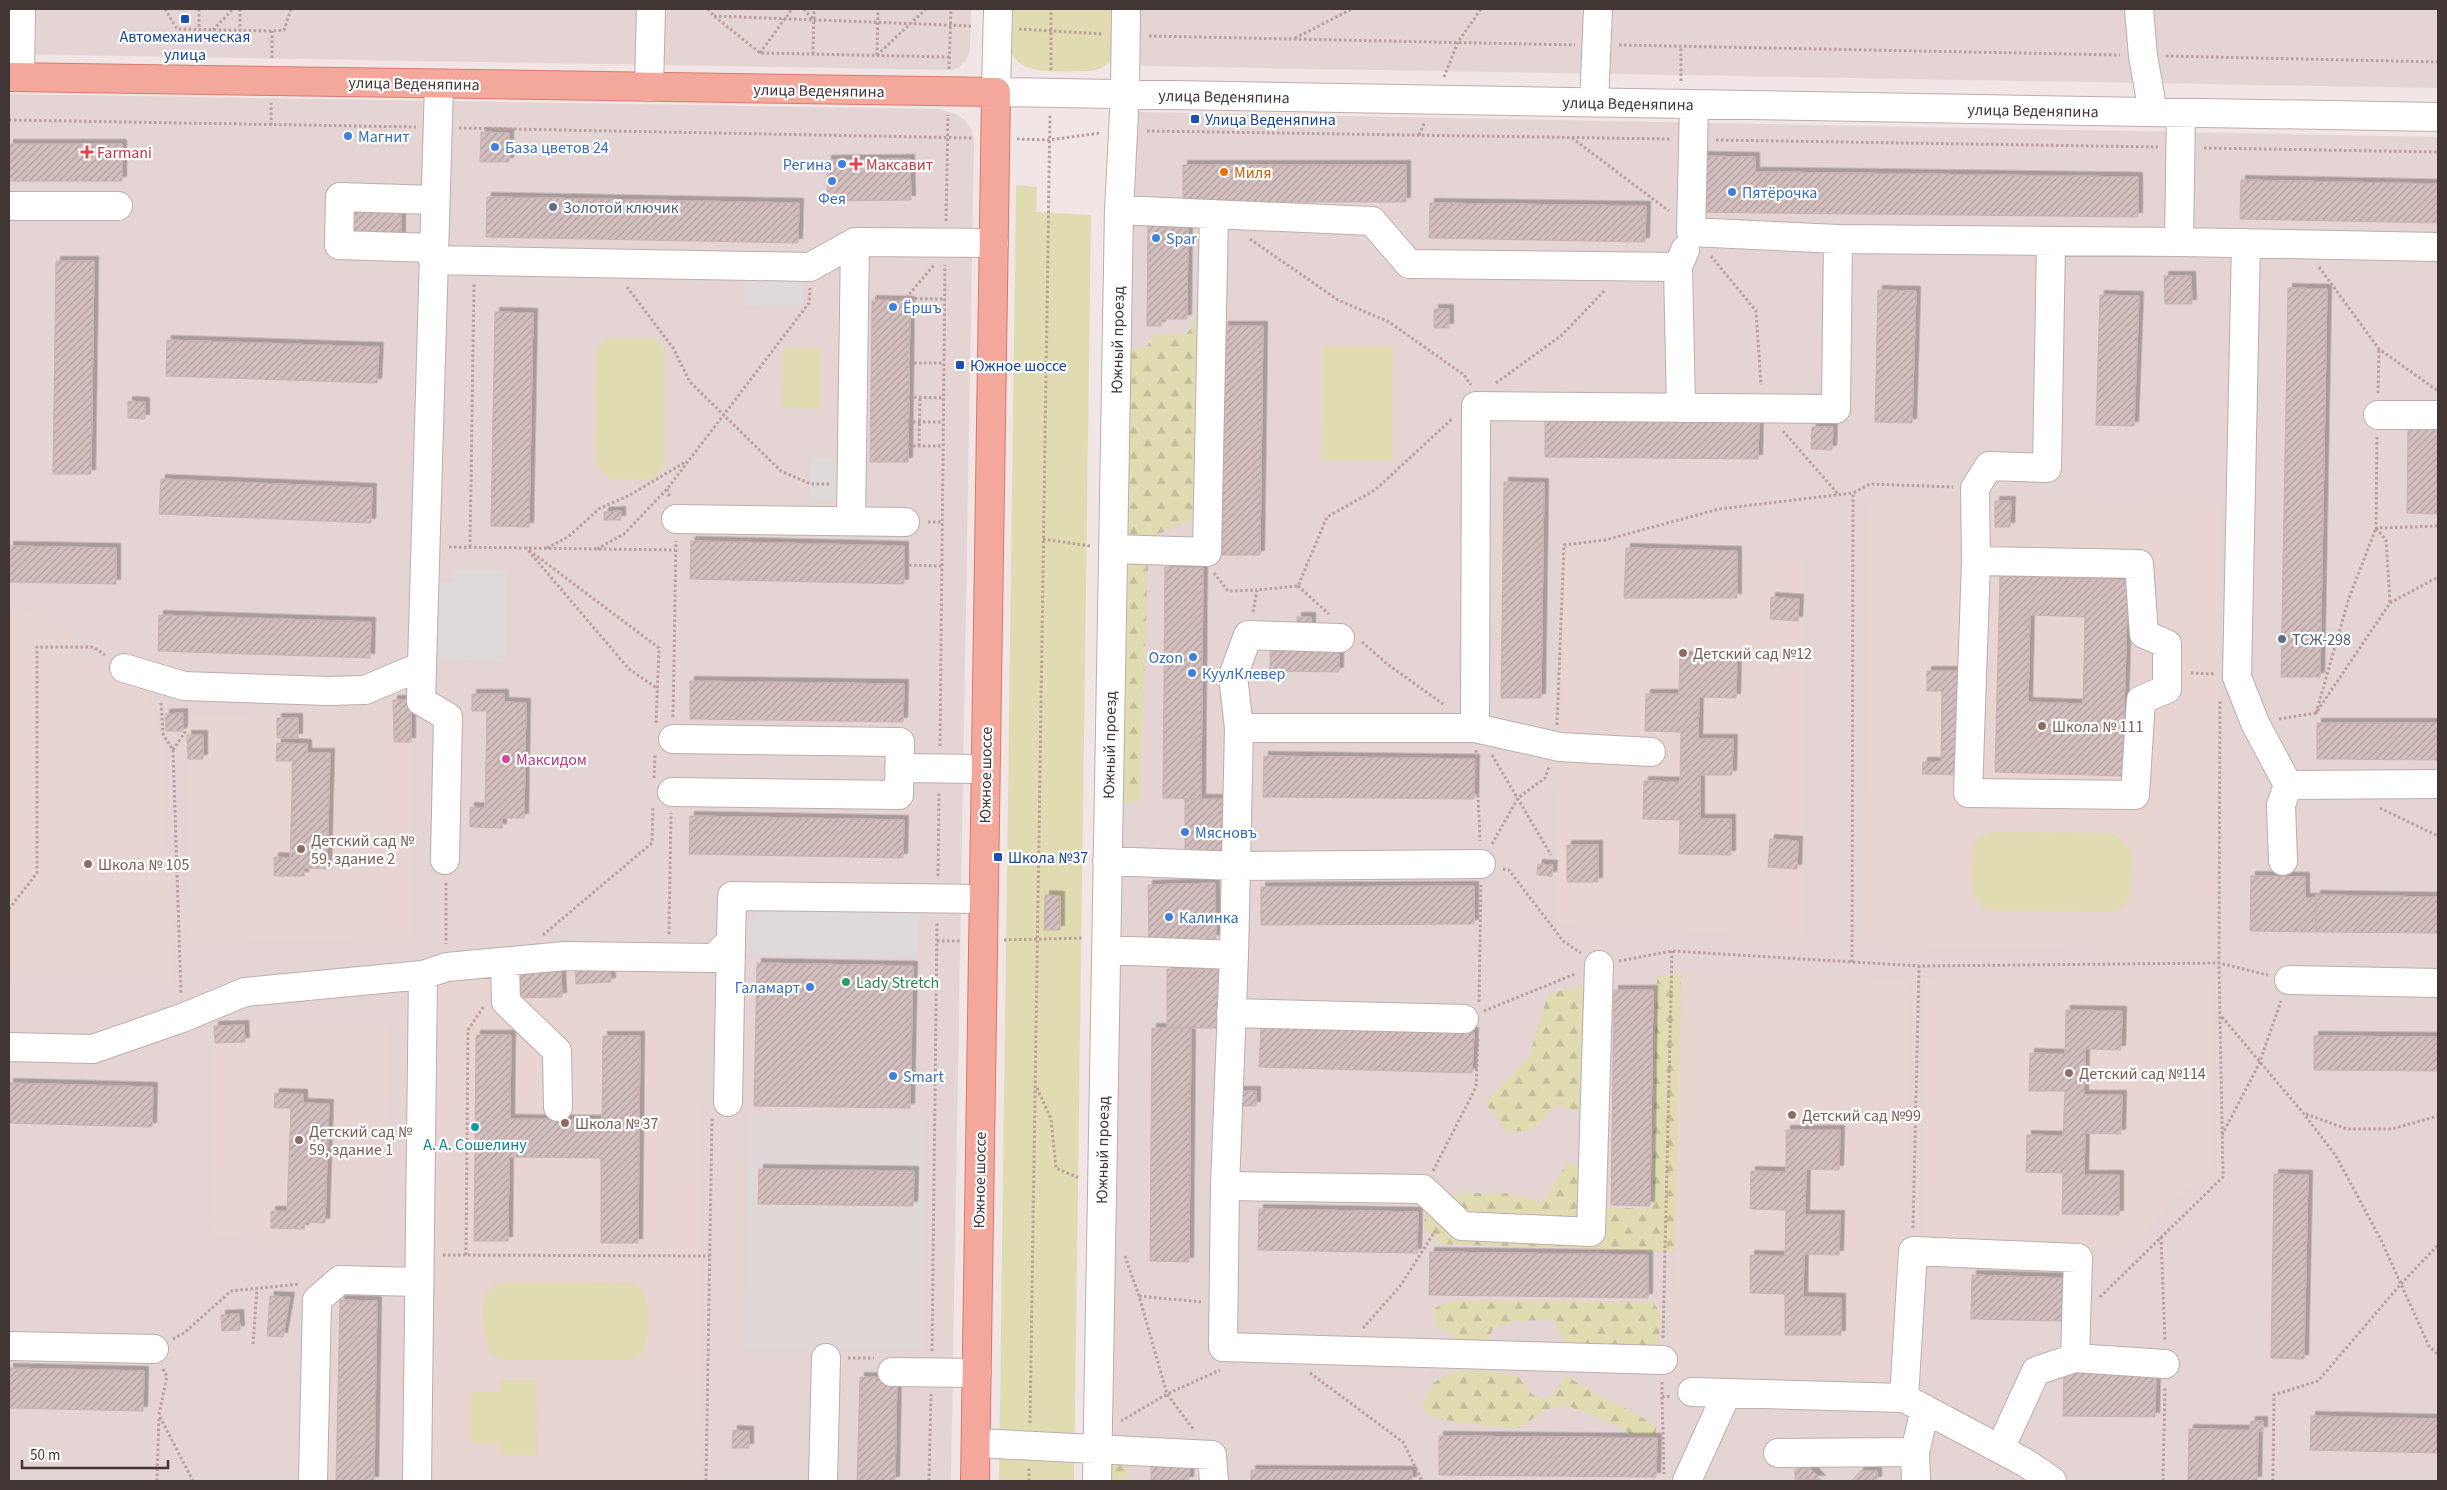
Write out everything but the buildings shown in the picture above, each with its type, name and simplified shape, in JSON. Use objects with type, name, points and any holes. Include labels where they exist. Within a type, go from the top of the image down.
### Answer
[{"type":"main road","name":"улица Веденяпина","points":[[14,77],[996,92]]},
{"type":"main road","name":"Южное шоссе","points":[[975,1481],[996,92]]},
{"type":"street","points":[[14,77],[21,9]]},
{"type":"street","points":[[649,87],[651,9]]},
{"type":"street","name":"Южное шоссе","points":[[996,92],[998,9]]},
{"type":"street","name":"Южный проезд","points":[[1096,1481],[1119,210],[1125,94],[1126,9]]},
{"type":"street","points":[[1594,103],[1598,9]]},
{"type":"street","points":[[2139,9],[2153,112]]},
{"type":"street","points":[[439,84],[421,701],[448,717],[445,860]]},
{"type":"street","name":"улица Веденяпина","points":[[996,92],[2438,117]]},
{"type":"street","points":[[1681,408],[1678,267],[1691,232],[1694,104]]},
{"type":"street","points":[[2178,242],[2182,113]]},
{"type":"street","points":[[435,200],[340,197],[338,245],[434,254],[474,261],[810,267],[855,242],[946,248],[994,244]]},
{"type":"street","points":[[9,206],[118,206]]},
{"type":"street","points":[[1119,210],[1372,221],[1409,264],[1678,267]]},
{"type":"street","points":[[1113,549],[1207,552],[1214,214]]},
{"type":"street","points":[[1691,232],[1838,240],[2178,242],[2438,247]]},
{"type":"street","points":[[1475,728],[1470,406],[1836,409],[1838,240]]},
{"type":"street","points":[[850,521],[855,242]]},
{"type":"street","points":[[1976,561],[2139,564],[2144,634],[2167,644],[2167,689],[2141,700],[2135,795],[1968,794],[1976,561],[1975,488],[1989,466],[2047,468],[2051,242]]},
{"type":"street","points":[[2246,243],[2229,686],[2255,723],[2288,785],[2281,805],[2282,861]]},
{"type":"street","points":[[2378,415],[2438,415]]},
{"type":"street","points":[[676,519],[905,522]]},
{"type":"street","points":[[1343,631],[1248,634],[1233,676],[1239,728],[1237,866],[1225,1186],[1223,1347],[1663,1360]]},
{"type":"street","points":[[124,668],[184,686],[366,690],[422,666]]},
{"type":"street","points":[[1239,728],[1475,728],[1556,746],[1651,752]]},
{"type":"street","points":[[660,794],[899,795],[900,768],[900,742],[661,738]]},
{"type":"street","points":[[900,768],[985,769]]},
{"type":"street","points":[[2288,785],[2438,784]]},
{"type":"street","points":[[1107,860],[1237,866],[1481,864]]},
{"type":"street","points":[[720,1104],[731,941],[732,896],[983,899]]},
{"type":"street","points":[[9,1047],[93,1049],[182,1018],[245,992],[565,956],[714,958],[731,941]]},
{"type":"street","points":[[1106,944],[1234,955]]},
{"type":"street","points":[[505,962],[506,1002],[557,1051],[558,1107]]},
{"type":"street","points":[[1225,1186],[1423,1190],[1462,1226],[1591,1232],[1599,965]]},
{"type":"street","points":[[417,1481],[418,1282],[435,971]]},
{"type":"street","points":[[2289,980],[2438,983]]},
{"type":"street","points":[[1231,1013],[1474,1021]]},
{"type":"street","points":[[1916,1481],[1913,1251],[2078,1258],[2075,1358]]},
{"type":"street","points":[[313,1481],[317,1300],[340,1280],[418,1282]]},
{"type":"street","points":[[9,1346],[154,1349]]},
{"type":"street","points":[[824,1481],[826,1358]]},
{"type":"street","points":[[2000,1450],[2036,1372],[2075,1358],[2165,1364]]},
{"type":"street","points":[[892,1372],[977,1373]]},
{"type":"street","points":[[1692,1392],[1915,1404],[2026,1463],[2052,1481]]},
{"type":"street","points":[[1687,1481],[1727,1393]]},
{"type":"street","points":[[976,1443],[1030,1446],[1097,1443],[1212,1455],[1214,1481]]},
{"type":"street","points":[[1778,1453],[1915,1452]]},
{"type":"path","points":[[165,9],[177,29],[272,31],[284,30],[291,9]]},
{"type":"path","points":[[199,9],[199,29]]},
{"type":"path","points":[[213,30],[233,9]]},
{"type":"path","points":[[240,9],[240,30]]},
{"type":"path","points":[[708,9],[760,53],[949,57]]},
{"type":"path","points":[[760,53],[792,9]]},
{"type":"path","points":[[804,9],[814,20]]},
{"type":"path","points":[[813,54],[814,9]]},
{"type":"path","points":[[877,56],[878,9]]},
{"type":"path","points":[[877,56],[926,9]]},
{"type":"path","points":[[949,70],[951,9]]},
{"type":"path","points":[[1050,70],[1051,9]]},
{"type":"path","points":[[1294,39],[1352,9]]},
{"type":"path","points":[[1419,135],[1458,42],[1481,9]]},
{"type":"path","points":[[714,16],[971,26]]},
{"type":"path","points":[[1017,29],[1125,35],[1294,39],[2438,62]]},
{"type":"path","points":[[272,31],[272,58]]},
{"type":"path","points":[[271,101],[271,124]]},
{"type":"path","points":[[1029,1481],[1050,111]]},
{"type":"path","points":[[928,1481],[932,1373],[948,112]]},
{"type":"path","points":[[9,120],[973,138]]},
{"type":"path","points":[[1016,139],[1049,140],[1123,130],[2438,152]]},
{"type":"path","points":[[1572,138],[1666,208],[1691,232],[1756,311],[1762,408],[1839,494]]},
{"type":"path","points":[[1245,236],[1338,300],[1389,322],[1464,374],[1470,406]]},
{"type":"path","points":[[2303,244],[2379,349],[2438,391]]},
{"type":"path","points":[[906,298],[946,248]]},
{"type":"path","points":[[470,547],[474,261]]},
{"type":"path","points":[[608,264],[673,348],[690,382],[780,471],[811,484]]},
{"type":"path","points":[[1298,586],[1327,517],[1374,490],[1470,406],[1562,335],[1628,266]]},
{"type":"path","points":[[598,549],[624,534],[667,489],[809,303],[810,267]]},
{"type":"path","points":[[854,298],[945,299]]},
{"type":"path","points":[[2316,713],[2349,598],[2376,528],[2379,349]]},
{"type":"path","points":[[909,363],[944,363]]},
{"type":"path","points":[[909,397],[944,398]]},
{"type":"path","points":[[919,446],[920,397]]},
{"type":"path","points":[[908,422],[943,422]]},
{"type":"path","points":[[908,446],[943,446]]},
{"type":"path","points":[[546,548],[568,537],[600,508],[630,495],[690,459]]},
{"type":"path","points":[[1481,864],[1518,798],[1546,778],[1556,746],[1564,545],[1605,540],[1719,509],[1852,493],[1870,484],[1975,488]]},
{"type":"path","points":[[1852,493],[1852,962]]},
{"type":"path","points":[[2376,528],[2438,526]]},
{"type":"path","points":[[2376,528],[2386,540],[2390,603]]},
{"type":"path","points":[[1043,539],[1113,549]]},
{"type":"path","points":[[425,547],[676,550]]},
{"type":"path","points":[[526,548],[659,648],[660,794],[652,843],[542,936]]},
{"type":"path","points":[[526,548],[629,669],[658,689]]},
{"type":"path","points":[[1196,552],[1228,591],[1298,586]]},
{"type":"path","points":[[904,565],[942,566]]},
{"type":"path","points":[[2255,723],[2316,713],[2390,603],[2438,577]]},
{"type":"path","points":[[1298,586],[1343,631],[1446,706]]},
{"type":"path","points":[[1248,634],[1257,590]]},
{"type":"path","points":[[9,909],[37,873],[37,647],[93,647],[124,668]]},
{"type":"path","points":[[2076,1320],[2223,1177],[2219,963],[2229,686],[2167,671]]},
{"type":"path","points":[[173,750],[185,732],[184,686]]},
{"type":"path","points":[[156,698],[162,704],[163,734],[173,750],[182,1018]]},
{"type":"path","points":[[1475,728],[1551,855]]},
{"type":"path","points":[[1423,1190],[1476,1088],[1474,1021],[1481,864],[1475,728]]},
{"type":"path","points":[[435,971],[445,860]]},
{"type":"path","points":[[1481,864],[1509,870],[1563,941],[1599,965]]},
{"type":"path","points":[[937,941],[1037,940],[1106,944]]},
{"type":"path","points":[[1664,1481],[1662,1397],[1672,951]]},
{"type":"path","points":[[1474,1021],[1599,965],[1672,951],[1919,966],[2219,963],[2289,980],[2259,1064],[2222,1135]]},
{"type":"path","points":[[1913,1251],[1919,966]]},
{"type":"path","points":[[466,1255],[468,1030],[477,1014],[490,999],[506,988]]},
{"type":"path","points":[[2221,1016],[2259,1064],[2304,1114],[2336,1156],[2381,1240],[2428,1346],[2438,1355]]},
{"type":"path","points":[[706,1481],[710,1256],[720,1104]]},
{"type":"path","points":[[2304,1114],[2347,1129],[2392,1129],[2438,1116]]},
{"type":"path","points":[[1343,1351],[1401,1286],[1446,1211]]},
{"type":"path","points":[[2161,1237],[2165,1364],[2163,1481]]},
{"type":"path","points":[[2272,1481],[2274,1395],[2318,1381],[2400,1285],[2438,1245]]},
{"type":"path","points":[[437,1255],[710,1256]]},
{"type":"path","points":[[157,1481],[158,1415],[167,1376],[154,1349],[184,1333],[231,1292],[303,1284]]},
{"type":"path","points":[[253,1344],[257,1289]]},
{"type":"path","points":[[1139,1296],[1225,1304]]},
{"type":"path","points":[[826,1358],[876,1358],[892,1372]]},
{"type":"path","points":[[1097,1443],[1167,1394],[1221,1370]]},
{"type":"path","points":[[1308,1372],[1403,1442],[1422,1481]]},
{"type":"path","points":[[1662,1397],[1692,1392]]},
{"type":"path","points":[[158,1415],[193,1481]]},
{"type":"shaded area","points":[[9,9],[971,9],[970,50],[966,60],[960,67],[952,70],[9,54]]},
{"type":"shaded area","points":[[1133,9],[2438,9],[2438,88],[1143,66],[1135,62]]},
{"type":"shaded area","points":[[9,94],[939,109],[956,114],[965,120],[972,130],[974,141],[951,1481],[9,1481]]},
{"type":"shaded area","points":[[1139,112],[2438,137],[2438,1481],[1094,1481],[1129,117]]},
{"type":"shaded area","points":[[745,272],[803,273],[802,307],[744,306]]},
{"type":"shaded area","points":[[811,458],[845,458],[844,501],[810,500]]},
{"type":"shaded area","name":"Школа № 111","points":[[1869,500],[2221,504],[2215,953],[1863,948]]},
{"type":"shaded area","name":"Детский сад №12","points":[[1566,550],[1804,559],[1803,939],[1554,926]]},
{"type":"shaded area","points":[[455,570],[507,571],[505,661],[432,659],[434,582],[455,582]]},
{"type":"shaded area","name":"Школа № 105","points":[[9,607],[22,607],[72,629],[73,661],[98,661],[134,686],[154,707],[164,746],[171,983],[9,983]]},
{"type":"shaded area","name":"Детский сад № 59, здание 2","points":[[393,708],[394,742],[411,742],[413,940],[191,944],[187,715]]},
{"type":"shaded area","points":[[756,902],[919,905],[918,957],[740,954],[740,919],[756,918]]},
{"type":"shaded area","name":"Школа № 37","points":[[610,965],[611,973],[705,974],[697,1481],[426,1481],[428,991],[438,977],[495,976],[558,971],[561,968]]},
{"type":"shaded area","name":"Детский сад №99","points":[[1681,973],[1911,978],[1901,1381],[1671,1375]]},
{"type":"shaded area","name":"Детский сад №114","points":[[1925,979],[2212,980],[2214,1167],[2128,1244],[1922,1240]]},
{"type":"shaded area","name":"Детский сад № 59, здание 1","points":[[273,1020],[389,1023],[383,1243],[209,1238],[214,1026],[244,1025]]},
{"type":"shaded area","points":[[748,1115],[927,1118],[923,1351],[744,1349]]},
{"type":"green space","points":[[1009,9],[1114,9],[1113,50],[1109,63],[1100,69],[1090,71],[1046,71],[1024,66],[1016,60],[1009,47],[1007,30]]},
{"type":"green space","points":[[1016,185],[1037,187],[1036,212],[1091,215],[1074,1481],[999,1481]]},
{"type":"green space","points":[[1198,313],[1208,325],[1201,516],[1149,538],[1140,801],[1109,804],[1120,350],[1146,348],[1155,334],[1187,334]]},
{"type":"green space","points":[[606,338],[655,338],[665,352],[665,464],[653,479],[610,479],[595,465],[596,349]]},
{"type":"green space","points":[[1322,346],[1393,346],[1392,461],[1321,461]]},
{"type":"green space","points":[[783,348],[821,348],[820,409],[782,408]]},
{"type":"green space","points":[[1990,832],[2112,833],[2131,851],[2131,889],[2128,900],[2121,908],[2107,912],[1989,910],[1981,906],[1971,890],[1974,847],[1977,840]]},
{"type":"green space","points":[[1681,973],[1675,1252],[1443,1244],[1423,1229],[1427,1206],[1461,1193],[1505,1193],[1543,1202],[1567,1162],[1600,1171],[1600,1207],[1652,1209],[1656,985],[1658,977]]},
{"type":"green space","points":[[1586,985],[1585,1114],[1557,1105],[1531,1131],[1506,1131],[1485,1103],[1529,1057],[1548,994]]},
{"type":"green space","points":[[506,1282],[629,1283],[640,1288],[646,1299],[648,1314],[647,1339],[643,1351],[640,1355],[627,1360],[501,1360],[491,1354],[487,1344],[483,1301],[491,1289],[496,1285]]},
{"type":"green space","points":[[1463,1301],[1653,1302],[1660,1312],[1659,1348],[1569,1350],[1553,1320],[1517,1321],[1493,1328],[1487,1346],[1465,1343],[1436,1326],[1432,1310],[1444,1303]]},
{"type":"green space","points":[[1453,1371],[1487,1371],[1517,1375],[1533,1395],[1550,1399],[1566,1375],[1656,1426],[1656,1436],[1631,1434],[1600,1418],[1565,1405],[1545,1410],[1519,1428],[1439,1419],[1421,1409],[1433,1383]]},
{"type":"green space","points":[[501,1380],[536,1380],[537,1455],[501,1455],[500,1443],[470,1443],[470,1392],[500,1392]]},
{"type":"green space","points":[[1115,1457],[1127,1461],[1127,1481],[1094,1481]]},
{"type":"place","name":"Автомеханическая улица","points":[[185,19]]},
{"type":"place","name":"Улица Веденяпина","points":[[1195,119]]},
{"type":"place","name":"Магнит","points":[[348,136]]},
{"type":"place","name":"База цветов 24","points":[[495,147]]},
{"type":"place","name":"Farmani","points":[[87,152]]},
{"type":"place","name":"Регина","points":[[842,164]]},
{"type":"place","name":"Максавит","points":[[856,164]]},
{"type":"place","name":"Миля","points":[[1224,172]]},
{"type":"place","name":"Фея","points":[[832,181]]},
{"type":"place","name":"Пятёрочка","points":[[1732,192]]},
{"type":"place","name":"Золотой ключик","points":[[553,207]]},
{"type":"place","name":"Spar","points":[[1156,238]]},
{"type":"place","name":"Ёршъ","points":[[893,307]]},
{"type":"place","name":"Южное шоссе","points":[[960,365]]},
{"type":"place","name":"ТСЖ-298","points":[[2282,639]]},
{"type":"place","name":"Детский сад №12","points":[[1683,653]]},
{"type":"place","name":"Ozon","points":[[1193,657]]},
{"type":"place","name":"КуулКлевер","points":[[1192,673]]},
{"type":"place","name":"Школа № 111","points":[[2042,726]]},
{"type":"place","name":"Максидом","points":[[506,759]]},
{"type":"place","name":"Мясновъ","points":[[1185,832]]},
{"type":"place","name":"Детский сад № 59, здание 2","points":[[301,849]]},
{"type":"place","name":"Школа №37","points":[[998,857]]},
{"type":"place","name":"Школа № 105","points":[[88,864]]},
{"type":"place","name":"Калинка","points":[[1169,917]]},
{"type":"place","name":"Lady Stretch","points":[[846,982]]},
{"type":"place","name":"Галамарт","points":[[810,987]]},
{"type":"place","name":"Детский сад №114","points":[[2069,1073]]},
{"type":"place","name":"Smart","points":[[893,1076]]},
{"type":"place","name":"Детский сад №99","points":[[1792,1115]]},
{"type":"place","name":"Школа № 37","points":[[565,1123]]},
{"type":"place","name":"А. А. Сошелину","points":[[475,1127]]},
{"type":"place","name":"Детский сад № 59, здание 1","points":[[299,1140]]}]
